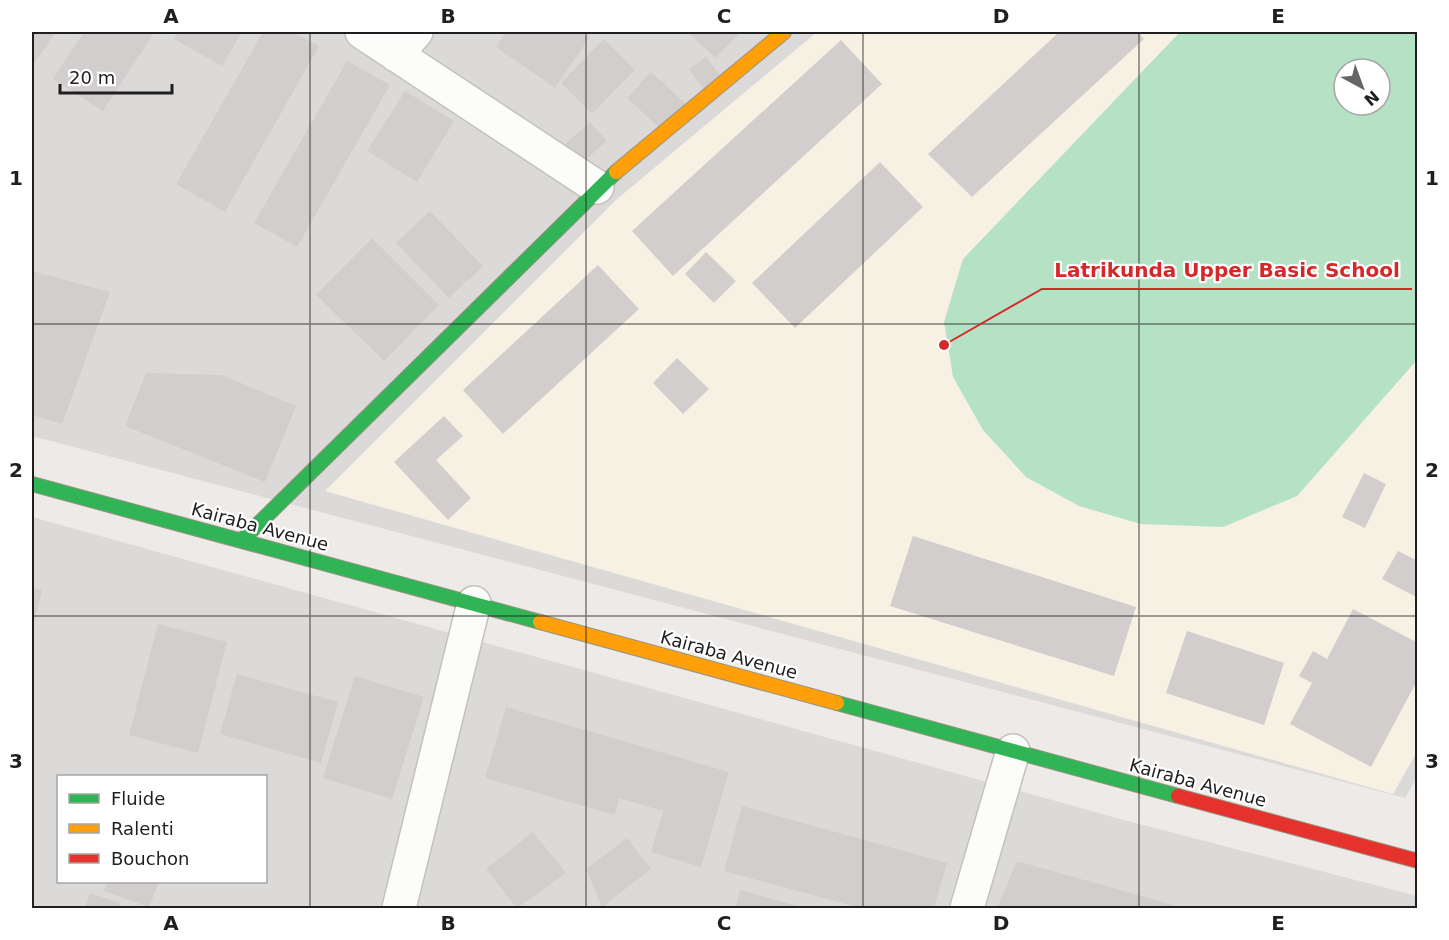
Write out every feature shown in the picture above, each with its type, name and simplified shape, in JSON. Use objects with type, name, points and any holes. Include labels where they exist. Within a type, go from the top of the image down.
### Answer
[{"type":"street","points":[[362,32],[406,43],[597,187]]},
{"type":"street","points":[[242,540],[597,187],[784,32]]},
{"type":"street","name":"Kairaba Avenue","points":[[32,484],[1411,859]]},
{"type":"street","points":[[399,909],[474,603]]},
{"type":"street","points":[[967,909],[1013,751]]},
{"type":"street","points":[[1411,859],[1413,843]]},
{"type":"shaded area","points":[[32,32],[1417,32],[1417,778],[1405,798],[32,436]]},
{"type":"shaded area","points":[[817,32],[1417,32],[1418,750],[1393,794],[325,491],[616,200]]},
{"type":"shaded area","points":[[32,517],[1124,820],[1417,896],[1417,908],[32,908]]},
{"type":"green space","points":[[1180,32],[1417,32],[1417,360],[1297,496],[1223,527],[1141,524],[1079,506],[1026,477],[983,430],[953,377],[944,322],[963,259]]},
{"type":"building","points":[[32,32],[56,32],[32,66]]},
{"type":"building","points":[[84,32],[155,32],[103,111],[53,79]]},
{"type":"building","points":[[178,32],[242,32],[222,66],[174,39]]},
{"type":"building","points":[[263,32],[293,32],[319,46],[225,212],[176,184]]},
{"type":"building","points":[[506,32],[580,32],[589,38],[555,88],[496,47]]},
{"type":"building","points":[[688,32],[737,32],[739,34],[715,58]]},
{"type":"building","points":[[1059,32],[1138,32],[1144,39],[972,197],[928,154]]},
{"type":"building","points":[[604,39],[635,70],[592,114],[561,83]]},
{"type":"building","points":[[841,40],[882,84],[673,276],[632,231]]},
{"type":"building","points":[[706,57],[723,79],[705,92],[689,69]]},
{"type":"building","points":[[347,61],[390,85],[297,247],[254,223]]},
{"type":"building","points":[[651,72],[686,104],[662,130],[627,98]]},
{"type":"building","points":[[405,91],[454,121],[417,182],[367,151]]},
{"type":"building","points":[[590,122],[607,141],[582,163],[565,144]]},
{"type":"building","points":[[880,162],[923,207],[795,328],[752,283]]},
{"type":"building","points":[[430,211],[483,266],[449,298],[396,243]]},
{"type":"building","points":[[372,238],[439,305],[384,361],[316,295]]},
{"type":"building","points":[[706,252],[736,281],[714,303],[685,274]]},
{"type":"building","points":[[598,265],[639,309],[503,434],[463,390]]},
{"type":"building","points":[[32,271],[110,292],[62,424],[32,415]]},
{"type":"building","points":[[677,358],[709,389],[683,414],[653,383]]},
{"type":"building","points":[[146,373],[222,375],[296,406],[265,482],[125,426]]},
{"type":"building","points":[[444,416],[463,436],[436,460],[471,498],[448,520],[394,462]]},
{"type":"building","points":[[1364,473],[1386,484],[1365,528],[1342,517]]},
{"type":"building","points":[[913,536],[1136,607],[1114,676],[890,606]]},
{"type":"building","points":[[1398,551],[1418,561],[1418,598],[1382,579]]},
{"type":"building","points":[[32,588],[42,590],[32,631]]},
{"type":"building","points":[[1353,609],[1418,643],[1418,679],[1371,767],[1290,724],[1312,683],[1299,676],[1313,651],[1327,659]]},
{"type":"building","points":[[158,624],[227,642],[198,753],[129,735]]},
{"type":"building","points":[[1187,631],[1284,663],[1264,725],[1166,693]]},
{"type":"building","points":[[237,674],[338,702],[321,763],[220,734]]},
{"type":"building","points":[[355,676],[424,697],[392,799],[323,778]]},
{"type":"building","points":[[506,707],[729,772],[701,867],[651,852],[663,811],[619,798],[615,815],[485,778]]},
{"type":"building","points":[[742,806],[947,863],[934,908],[860,908],[724,871]]},
{"type":"building","points":[[533,832],[566,873],[517,908],[486,869]]},
{"type":"building","points":[[627,838],[651,869],[602,907],[586,869]]},
{"type":"building","points":[[1017,861],[1180,907],[997,908]]},
{"type":"building","points":[[108,883],[159,883],[149,907],[104,891]]},
{"type":"building","points":[[740,890],[805,908],[735,908]]},
{"type":"building","points":[[90,893],[120,903],[118,908],[85,908]]},
{"type":"traffic: fast","points":[[242,540],[616,172]]},
{"type":"traffic: fast","points":[[32,484],[540,622]]},
{"type":"traffic: fast","points":[[837,703],[1178,796]]},
{"type":"traffic: slow","points":[[616,172],[784,32]]},
{"type":"traffic: slow","points":[[540,622],[837,703]]},
{"type":"traffic: jam","points":[[1178,796],[1418,861]]},
{"type":"place","name":"Latrikunda Upper Basic School","points":[[944,345]]}]
